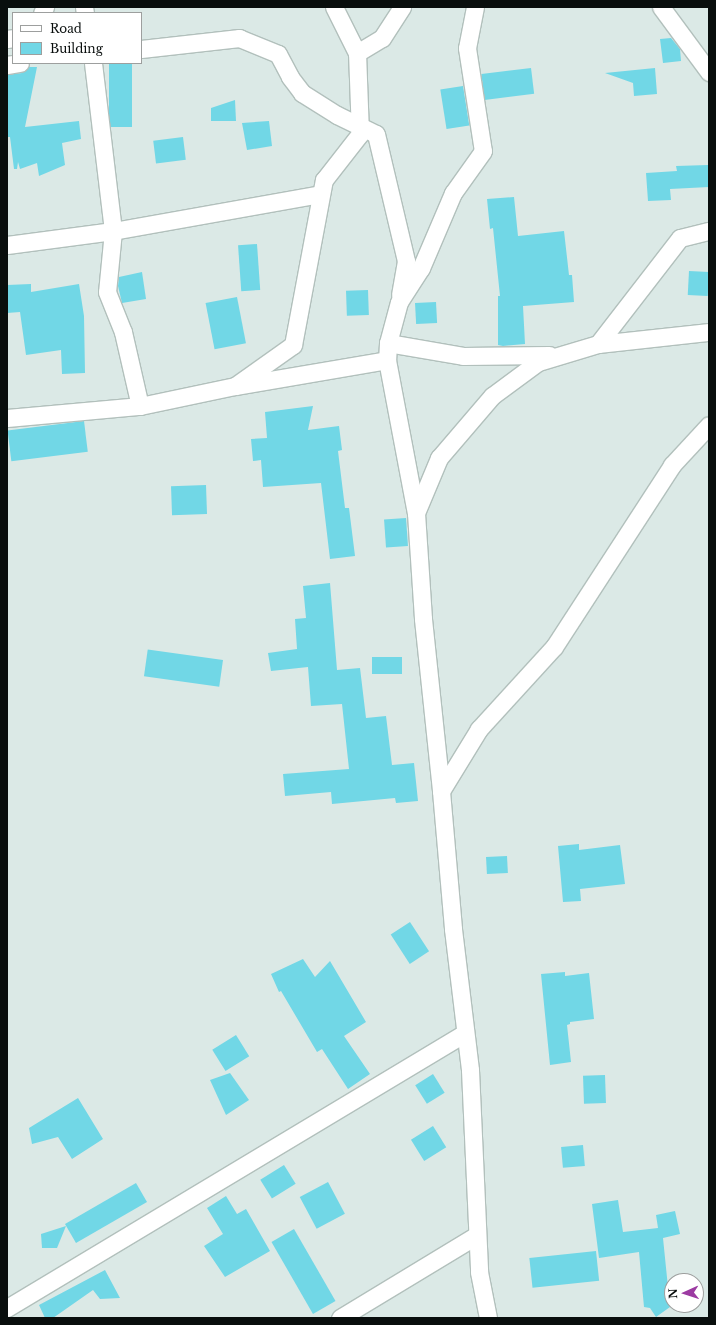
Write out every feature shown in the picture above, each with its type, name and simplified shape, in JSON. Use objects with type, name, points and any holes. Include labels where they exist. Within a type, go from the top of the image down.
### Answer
[{"type":"street","points":[[235,386],[293,345],[324,180],[360,134],[357,53],[334,7]]},
{"type":"street","points":[[357,53],[382,38],[402,7]]},
{"type":"street","points":[[398,302],[421,268],[453,193],[483,151],[466,48],[475,7]]},
{"type":"street","points":[[661,7],[709,72]]},
{"type":"street","points":[[142,49],[240,38],[278,54],[290,77],[302,93],[359,127],[376,134],[406,261],[388,343],[387,360],[416,513],[423,619],[441,791],[453,928],[470,1070],[479,1272],[488,1318]]},
{"type":"street","points":[[93,64],[113,231],[107,292],[123,332],[140,406]]},
{"type":"street","points":[[7,245],[113,231],[321,194]]},
{"type":"street","points":[[602,338],[680,238],[709,231]]},
{"type":"street","points":[[416,513],[438,458],[492,396],[538,362],[602,338],[709,332]]},
{"type":"street","points":[[388,343],[463,356],[562,354]]},
{"type":"street","points":[[7,418],[140,406],[235,386],[387,360]]},
{"type":"street","points":[[441,791],[479,729],[554,647],[672,465],[709,425]]},
{"type":"street","points":[[7,1308],[465,1033]]},
{"type":"street","points":[[340,1318],[477,1235]]},
{"type":"building","points":[[671,38],[680,49],[681,61],[663,63],[660,39]]},
{"type":"building","points":[[109,64],[132,64],[132,127],[109,127]]},
{"type":"building","points":[[29,67],[37,67],[25,127],[79,121],[81,139],[62,143],[65,165],[39,176],[37,163],[20,169],[18,162],[17,169],[14,169],[10,137],[7,137],[7,75],[22,73]]},
{"type":"building","points":[[531,68],[534,94],[485,100],[481,74]]},
{"type":"building","points":[[655,68],[657,94],[634,96],[633,83],[605,73]]},
{"type":"building","points":[[463,86],[469,126],[447,129],[440,90]]},
{"type":"building","points":[[235,100],[236,121],[211,121],[211,108]]},
{"type":"building","points":[[269,121],[272,146],[247,150],[242,123]]},
{"type":"building","points":[[183,137],[186,160],[156,163],[153,141]]},
{"type":"building","points":[[708,165],[709,187],[670,189],[671,200],[648,201],[646,173],[677,171],[676,166]]},
{"type":"building","points":[[514,197],[518,236],[564,231],[569,275],[572,275],[574,302],[523,306],[525,344],[503,346],[498,345],[498,296],[500,296],[493,228],[490,229],[487,199]]},
{"type":"building","points":[[257,244],[260,290],[241,291],[238,245]]},
{"type":"building","points":[[689,271],[709,272],[708,296],[688,295]]},
{"type":"building","points":[[142,272],[146,299],[122,303],[118,286],[119,277]]},
{"type":"building","points":[[31,284],[31,292],[79,284],[84,316],[85,373],[62,374],[61,350],[26,355],[20,312],[7,313],[7,285]]},
{"type":"building","points":[[368,290],[369,315],[347,316],[346,291]]},
{"type":"building","points":[[237,297],[246,343],[215,349],[206,303]]},
{"type":"building","points":[[436,302],[437,323],[416,324],[415,303]]},
{"type":"building","points":[[313,406],[308,430],[339,426],[342,450],[338,451],[345,508],[349,508],[355,556],[330,559],[321,483],[263,487],[261,460],[253,461],[251,439],[267,438],[265,412]]},
{"type":"building","points":[[84,421],[88,452],[11,461],[8,430]]},
{"type":"building","points":[[206,485],[207,514],[172,515],[171,486]]},
{"type":"building","points":[[406,518],[408,546],[386,547],[384,520]]},
{"type":"building","points":[[330,583],[337,670],[360,668],[366,718],[386,716],[392,765],[414,763],[418,801],[396,803],[395,798],[332,804],[331,792],[285,796],[283,774],[349,769],[342,704],[311,706],[308,667],[271,671],[268,653],[297,649],[295,619],[306,618],[303,586]]},
{"type":"building","points":[[148,649],[223,660],[219,687],[144,676]]},
{"type":"building","points":[[372,657],[402,657],[402,674],[372,674]]},
{"type":"building","points":[[579,844],[579,850],[620,845],[625,884],[580,889],[581,901],[563,902],[558,846]]},
{"type":"building","points":[[507,856],[508,873],[487,874],[486,857]]},
{"type":"building","points":[[410,922],[429,951],[410,964],[391,935]]},
{"type":"building","points":[[303,959],[315,977],[330,961],[366,1022],[344,1036],[370,1074],[348,1089],[322,1049],[317,1052],[281,991],[279,992],[271,974]]},
{"type":"building","points":[[565,972],[565,976],[589,973],[594,1019],[570,1022],[570,1024],[567,1025],[571,1062],[550,1065],[541,974]]},
{"type":"building","points":[[236,1035],[249,1056],[226,1071],[212,1050]]},
{"type":"building","points":[[230,1073],[249,1100],[226,1115],[210,1080]]},
{"type":"building","points":[[433,1074],[445,1093],[427,1104],[415,1085]]},
{"type":"building","points":[[605,1075],[606,1103],[584,1104],[583,1076]]},
{"type":"building","points":[[78,1098],[103,1139],[72,1159],[58,1137],[32,1144],[29,1128]]},
{"type":"building","points":[[433,1126],[446,1147],[424,1161],[411,1140]]},
{"type":"building","points":[[583,1145],[585,1166],[563,1168],[561,1147]]},
{"type":"building","points":[[284,1165],[296,1184],[272,1198],[260,1180]]},
{"type":"building","points":[[328,1182],[345,1214],[317,1229],[300,1197]]},
{"type":"building","points":[[136,1183],[147,1202],[76,1243],[65,1224]]},
{"type":"building","points":[[226,1196],[237,1214],[246,1209],[270,1251],[225,1277],[204,1246],[223,1234],[207,1208]]},
{"type":"building","points":[[618,1200],[623,1232],[658,1228],[656,1215],[675,1211],[680,1234],[663,1238],[667,1273],[664,1273],[664,1311],[656,1317],[650,1308],[644,1307],[639,1252],[599,1258],[592,1204]]},
{"type":"building","points":[[66,1226],[57,1248],[42,1248],[41,1234]]},
{"type":"building","points":[[294,1229],[336,1301],[313,1314],[271,1242]]},
{"type":"building","points":[[596,1251],[599,1281],[533,1288],[529,1258]]},
{"type":"building","points":[[105,1270],[120,1298],[100,1299],[93,1290],[53,1318],[45,1318],[39,1305]]}]
